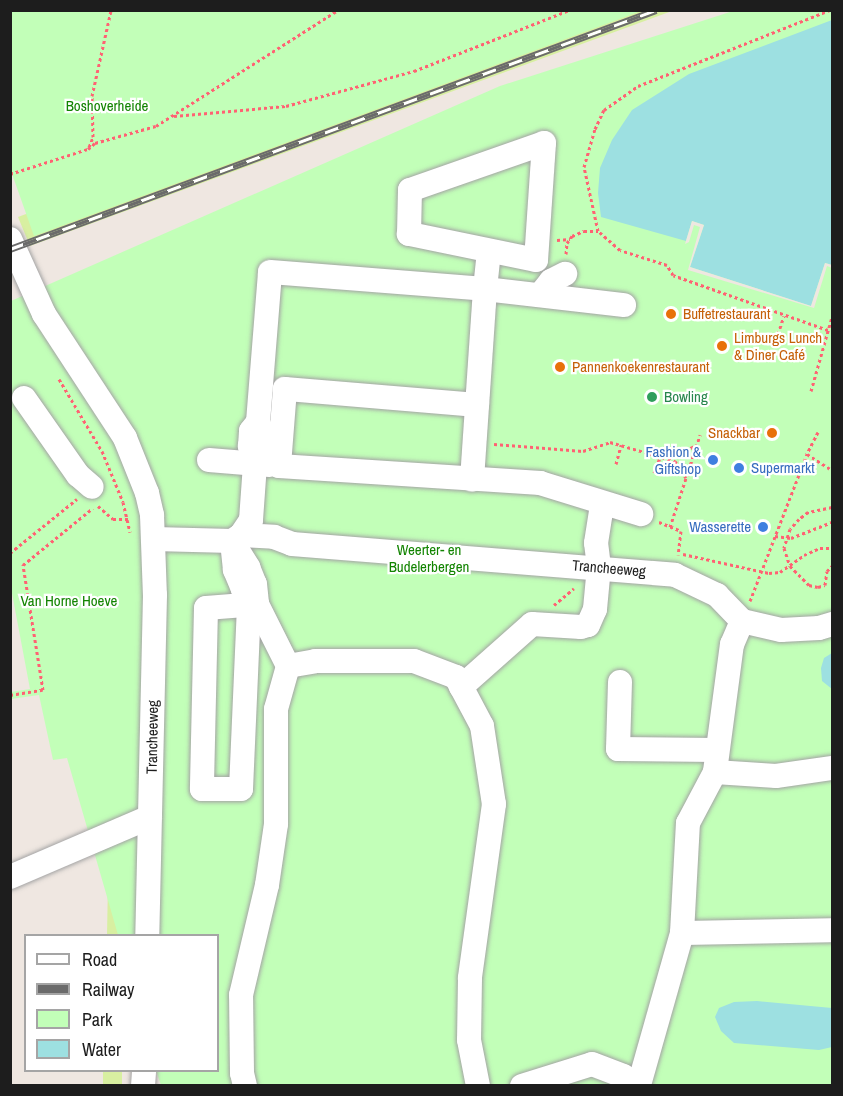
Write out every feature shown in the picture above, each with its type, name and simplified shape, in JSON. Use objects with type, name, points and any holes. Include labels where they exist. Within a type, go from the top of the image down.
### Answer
[{"type":"street","points":[[544,142],[536,260],[489,251],[409,234],[410,190],[544,142]]},
{"type":"street","name":"Trancheeweg","points":[[10,239],[44,314],[125,438],[147,493],[154,539],[147,934]]},
{"type":"street","points":[[472,480],[489,251]]},
{"type":"street","points":[[253,605],[206,608],[202,789],[241,789],[255,584],[236,538],[251,520],[255,464],[262,439],[258,422],[270,272],[485,289],[624,305]]},
{"type":"street","points":[[540,295],[550,281],[565,274]]},
{"type":"street","points":[[279,466],[285,389],[477,405]]},
{"type":"street","points":[[24,398],[78,475],[92,487]]},
{"type":"street","points":[[209,460],[540,483],[602,504],[641,514]]},
{"type":"street","points":[[461,687],[532,624],[581,627],[588,624],[595,609],[598,567],[608,543],[611,523],[610,515],[602,504]]},
{"type":"street","name":"Trancheeweg","points":[[154,539],[236,538],[252,549],[274,550],[292,544],[675,574]]},
{"type":"street","points":[[675,574],[717,595],[742,621],[781,630],[819,628],[832,624]]},
{"type":"street","points":[[245,1086],[242,1073],[241,995],[267,885],[276,824],[276,709],[288,666],[253,605]]},
{"type":"street","points":[[522,1086],[592,1064],[624,1076],[639,1086],[682,933],[688,823],[716,761],[732,644],[742,621]]},
{"type":"street","points":[[288,666],[315,661],[414,661],[456,677],[482,726],[494,804],[470,978],[469,1040],[478,1086]]},
{"type":"street","points":[[620,682],[618,749],[716,761],[776,776],[832,768]]},
{"type":"street","points":[[10,877],[150,817]]},
{"type":"street","points":[[682,933],[832,930]]},
{"type":"path","points":[[88,149],[93,137],[92,96],[111,10]]},
{"type":"path","points":[[10,174],[88,149],[95,143],[156,126],[338,10]]},
{"type":"path","points":[[174,116],[286,106],[414,71],[570,10]]},
{"type":"path","points":[[828,330],[674,275],[667,265],[620,250],[598,231],[584,167],[595,129],[604,110],[638,86],[830,10]]},
{"type":"path","points":[[565,274],[567,243],[572,236],[584,231],[598,231]]},
{"type":"path","points":[[778,334],[784,316]]},
{"type":"path","points":[[811,391],[832,317]]},
{"type":"path","points":[[742,621],[807,454],[818,432]]},
{"type":"path","points":[[670,527],[700,435]]},
{"type":"path","points":[[474,442],[583,451],[610,442],[675,461],[686,478]]},
{"type":"path","points":[[616,464],[621,445]]},
{"type":"path","points":[[668,459],[697,445]]},
{"type":"path","points":[[807,454],[832,470]]},
{"type":"path","points":[[654,472],[660,457]]},
{"type":"path","points":[[10,695],[43,690],[23,565],[97,505],[113,519],[128,520],[112,474]]},
{"type":"path","points":[[10,552],[92,487]]},
{"type":"path","points":[[832,507],[808,512],[790,529],[784,548],[790,566],[809,585],[818,587],[825,585],[827,571],[832,566]]},
{"type":"path","points":[[641,514],[681,531],[675,574]]},
{"type":"path","points":[[775,536],[787,539],[805,535],[832,522]]},
{"type":"path","points":[[790,566],[820,548],[832,548]]},
{"type":"path","points":[[532,624],[598,567]]},
{"type":"green space","name":"Boshoverheide","points":[[10,11],[641,11],[34,236],[11,171]]},
{"type":"green space","points":[[567,11],[672,11],[30,246],[18,217]]},
{"type":"green space","name":"Weerter- en Budelerbergen","points":[[733,11],[832,11],[832,1085],[161,1085],[156,1072],[219,1072],[219,934],[118,934],[67,758],[53,760],[39,695],[11,699],[11,692],[30,689],[11,588],[11,301],[500,86]]},
{"type":"green space","points":[[108,881],[125,934],[107,934]]},
{"type":"green space","points":[[103,1072],[122,1072],[122,1085],[103,1085]]},
{"type":"water","points":[[832,20],[832,265],[825,263],[811,306],[690,267],[704,225],[692,221],[686,241],[601,217],[598,193],[600,168],[612,140],[632,110],[689,74]]},
{"type":"water","points":[[832,653],[832,689],[822,681],[821,668],[824,658]]},
{"type":"water","points":[[757,1001],[832,1008],[832,1047],[819,1050],[734,1043],[721,1031],[715,1017],[719,1008],[734,1002]]},
{"type":"pier","points":[[692,221],[704,225],[690,267],[811,306],[825,263],[832,265],[832,268],[827,266],[814,308],[688,270],[700,227],[694,225],[689,242],[685,244]]},
{"type":"railway","points":[[10,249],[656,10]]},
{"type":"place","name":"Buffetrestaurant","points":[[671,314]]},
{"type":"place","name":"Limburgs Lunch & Diner Café","points":[[722,346]]},
{"type":"place","name":"Pannenkoekenrestaurant","points":[[560,367]]},
{"type":"place","name":"Bowling","points":[[652,397]]},
{"type":"place","name":"Snackbar","points":[[772,433]]},
{"type":"place","name":"Fashion & Giftshop","points":[[713,460]]},
{"type":"place","name":"Supermarkt","points":[[739,468]]},
{"type":"place","name":"Wasserette","points":[[763,527]]},
{"type":"park label","name":"Van Horne Hoeve","points":[[69,601]]}]
